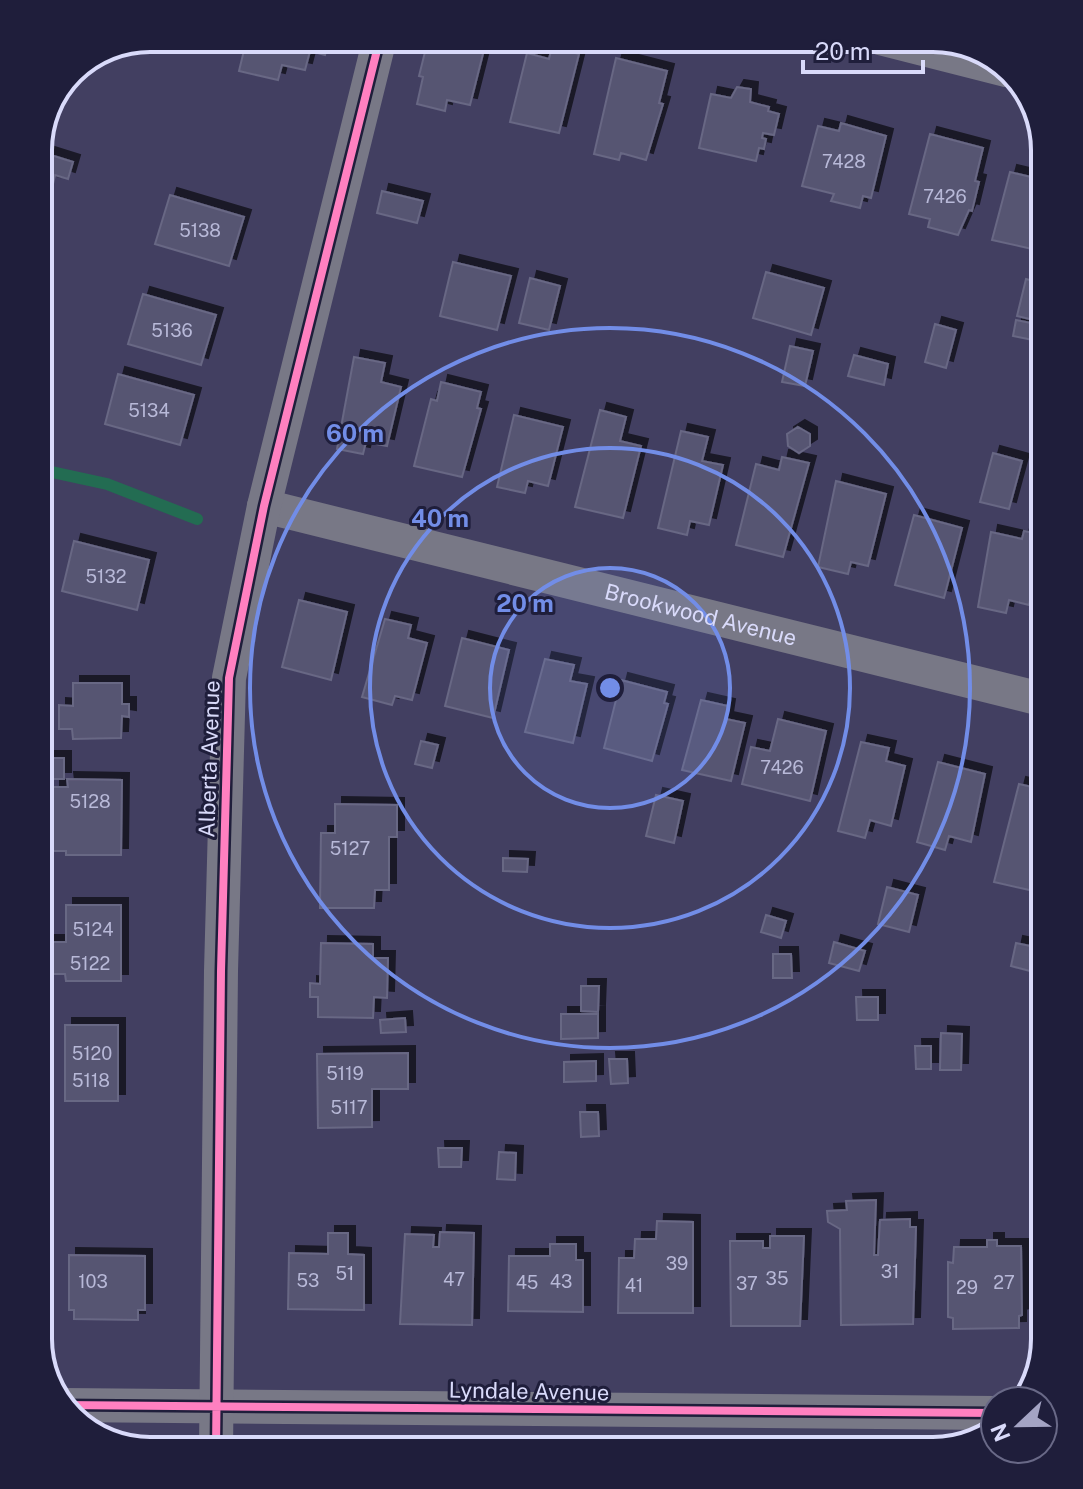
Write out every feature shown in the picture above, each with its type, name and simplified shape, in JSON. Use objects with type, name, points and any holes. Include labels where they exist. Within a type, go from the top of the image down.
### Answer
[{"type":"street","name":"Alberta Avenue","points":[[216,1437],[221,971],[228,693],[244,595],[264,506],[377,52]]},
{"type":"street","points":[[935,52],[978,63]]},
{"type":"street","name":"Brookwood Avenue","points":[[264,506],[1031,697]]},
{"type":"street","name":"Lyndale Avenue","points":[[78,1405],[979,1413]]},
{"type":"building","points":[[244,52],[310,52],[305,70],[282,65],[278,80],[239,71]]},
{"type":"building","points":[[425,52],[483,52],[470,105],[447,100],[445,111],[417,104],[423,77],[419,76]]},
{"type":"building","points":[[551,52],[579,54],[559,133],[510,122],[527,53],[549,59]]},
{"type":"building","points":[[616,58],[667,71],[659,103],[663,104],[646,160],[621,153],[619,160],[594,154]]},
{"type":"building","points":[[737,87],[751,89],[750,102],[769,107],[768,111],[779,114],[774,135],[763,133],[762,138],[766,139],[764,149],[759,148],[756,161],[699,148],[711,94],[731,98]]},
{"type":"building","points":[[841,123],[886,136],[871,198],[863,196],[860,208],[831,201],[834,194],[802,186],[818,126],[839,131]]},
{"type":"building","points":[[930,134],[983,148],[972,211],[969,210],[958,235],[928,227],[930,219],[909,214]]},
{"type":"building","points":[[52,155],[73,162],[68,179],[55,175],[53,184]]},
{"type":"building","points":[[1010,172],[1031,177],[1031,249],[992,240]]},
{"type":"building","points":[[382,191],[423,201],[417,223],[377,213]]},
{"type":"building","points":[[170,195],[244,217],[229,266],[155,244]]},
{"type":"building","points":[[453,262],[511,276],[497,330],[440,316]]},
{"type":"building","points":[[766,272],[824,288],[811,335],[753,318]]},
{"type":"building","points":[[530,278],[560,286],[549,330],[519,323]]},
{"type":"building","points":[[1026,279],[1031,280],[1031,319],[1017,316]]},
{"type":"building","points":[[143,294],[216,315],[201,365],[128,344]]},
{"type":"building","points":[[1016,320],[1031,323],[1031,340],[1013,336]]},
{"type":"building","points":[[935,324],[956,330],[946,368],[925,362]]},
{"type":"building","points":[[790,346],[813,351],[805,386],[782,382]]},
{"type":"building","points":[[854,355],[888,364],[884,385],[848,376]]},
{"type":"building","points":[[354,357],[385,363],[381,382],[401,387],[387,446],[366,442],[363,454],[337,449]]},
{"type":"building","points":[[118,374],[194,395],[180,445],[105,424]]},
{"type":"building","points":[[441,382],[481,392],[477,408],[481,409],[462,477],[414,466],[431,399],[437,401]]},
{"type":"building","points":[[600,410],[626,417],[620,441],[641,446],[623,518],[575,507]]},
{"type":"building","points":[[514,415],[563,427],[548,486],[528,481],[525,493],[497,487]]},
{"type":"building","points":[[798,427],[810,434],[810,446],[799,453],[788,446],[787,434]]},
{"type":"building","points":[[681,431],[708,437],[702,461],[723,465],[709,525],[690,521],[687,535],[658,528]]},
{"type":"building","points":[[993,453],[1022,461],[1009,509],[980,502]]},
{"type":"building","points":[[782,457],[809,463],[783,557],[736,545],[756,464],[779,470]]},
{"type":"building","points":[[836,481],[886,494],[868,566],[851,562],[848,574],[818,567]]},
{"type":"building","points":[[914,515],[962,528],[944,598],[895,585]]},
{"type":"building","points":[[1024,531],[1031,532],[1029,605],[1009,600],[1006,613],[978,607],[991,532],[1022,539]]},
{"type":"building","points":[[74,541],[149,560],[137,610],[62,591]]},
{"type":"building","points":[[299,600],[347,612],[331,680],[282,667]]},
{"type":"building","points":[[385,619],[411,625],[408,638],[427,643],[412,700],[395,696],[392,705],[362,697]]},
{"type":"building","points":[[462,638],[509,650],[493,718],[445,706]]},
{"type":"building","points":[[545,659],[574,665],[570,681],[587,684],[573,743],[525,732]]},
{"type":"building","points":[[621,680],[667,692],[664,703],[668,704],[652,761],[604,748]]},
{"type":"building","points":[[73,683],[122,683],[122,704],[129,704],[129,717],[122,716],[121,738],[73,739],[72,729],[59,729],[59,705],[73,706]]},
{"type":"building","points":[[701,700],[728,706],[726,719],[745,723],[731,781],[682,770]]},
{"type":"building","points":[[778,719],[826,731],[810,801],[742,784],[751,747],[770,751]]},
{"type":"building","points":[[421,741],[438,745],[432,768],[415,764]]},
{"type":"building","points":[[861,742],[889,748],[886,761],[905,766],[891,826],[870,820],[865,838],[838,831]]},
{"type":"building","points":[[52,758],[64,758],[64,779],[52,779]]},
{"type":"building","points":[[938,762],[985,774],[971,842],[949,836],[945,850],[917,842]]},
{"type":"building","points":[[67,779],[122,780],[121,855],[66,855],[66,851],[52,851],[53,787],[68,787]]},
{"type":"building","points":[[1019,784],[1031,787],[1031,890],[994,882]]},
{"type":"building","points":[[656,795],[683,801],[674,843],[646,836]]},
{"type":"building","points":[[335,804],[397,805],[397,837],[389,837],[389,890],[375,890],[374,908],[320,908],[321,833],[335,833]]},
{"type":"building","points":[[503,858],[528,859],[527,872],[503,871]]},
{"type":"building","points":[[887,887],[918,895],[909,932],[878,924]]},
{"type":"building","points":[[66,905],[121,905],[121,981],[66,981],[65,974],[52,974],[52,942],[66,942]]},
{"type":"building","points":[[766,915],[786,921],[781,938],[761,932]]},
{"type":"building","points":[[834,942],[865,951],[859,971],[829,963]]},
{"type":"building","points":[[321,943],[373,944],[373,958],[388,958],[387,998],[374,997],[373,1018],[318,1017],[318,997],[310,997],[310,983],[320,984]]},
{"type":"building","points":[[1016,943],[1031,946],[1030,971],[1011,966]]},
{"type":"building","points":[[773,954],[791,954],[792,978],[773,978]]},
{"type":"building","points":[[581,986],[599,986],[598,1012],[581,1011]]},
{"type":"building","points":[[856,997],[878,997],[878,1020],[857,1020]]},
{"type":"building","points":[[561,1014],[598,1014],[598,1038],[561,1039]]},
{"type":"building","points":[[405,1018],[406,1032],[381,1033],[380,1020]]},
{"type":"building","points":[[65,1025],[118,1025],[118,1101],[65,1101]]},
{"type":"building","points":[[941,1033],[962,1034],[961,1070],[940,1070]]},
{"type":"building","points":[[915,1046],[931,1046],[931,1069],[916,1069]]},
{"type":"building","points":[[408,1053],[408,1089],[372,1089],[372,1127],[318,1128],[317,1054]]},
{"type":"building","points":[[609,1059],[627,1059],[628,1083],[611,1084]]},
{"type":"building","points":[[596,1061],[596,1081],[564,1082],[564,1062]]},
{"type":"building","points":[[580,1112],[598,1112],[599,1136],[581,1137]]},
{"type":"building","points":[[438,1148],[462,1148],[461,1167],[439,1167]]},
{"type":"building","points":[[499,1152],[516,1153],[515,1180],[497,1179]]},
{"type":"building","points":[[876,1200],[874,1255],[878,1255],[880,1220],[910,1219],[910,1227],[916,1227],[913,1324],[841,1325],[840,1229],[828,1222],[827,1211],[847,1210],[846,1201]]},
{"type":"building","points":[[657,1221],[693,1222],[693,1313],[618,1313],[619,1258],[634,1258],[635,1239],[656,1239]]},
{"type":"building","points":[[440,1232],[474,1233],[472,1325],[400,1324],[405,1234],[434,1235],[433,1247],[439,1247]]},
{"type":"building","points":[[328,1233],[348,1233],[348,1254],[364,1255],[364,1310],[288,1309],[289,1253],[328,1254]]},
{"type":"building","points":[[770,1236],[804,1236],[800,1326],[731,1326],[730,1241],[763,1241],[763,1248],[770,1248]]},
{"type":"building","points":[[987,1240],[997,1240],[997,1246],[1021,1246],[1022,1315],[1019,1316],[1019,1328],[953,1329],[953,1318],[948,1317],[948,1262],[953,1263],[954,1247],[987,1247]]},
{"type":"building","points":[[550,1244],[576,1244],[576,1260],[583,1260],[583,1312],[508,1311],[509,1256],[550,1256]]},
{"type":"building","points":[[69,1255],[145,1256],[145,1310],[138,1310],[138,1320],[74,1319],[74,1310],[69,1310]]},
{"type":"waterway","points":[[52,472],[107,484],[197,519]]},
{"type":"cycle path","points":[[216,1437],[221,971],[229,678],[264,506],[377,52]]},
{"type":"cycle path","points":[[78,1405],[979,1413]]}]
